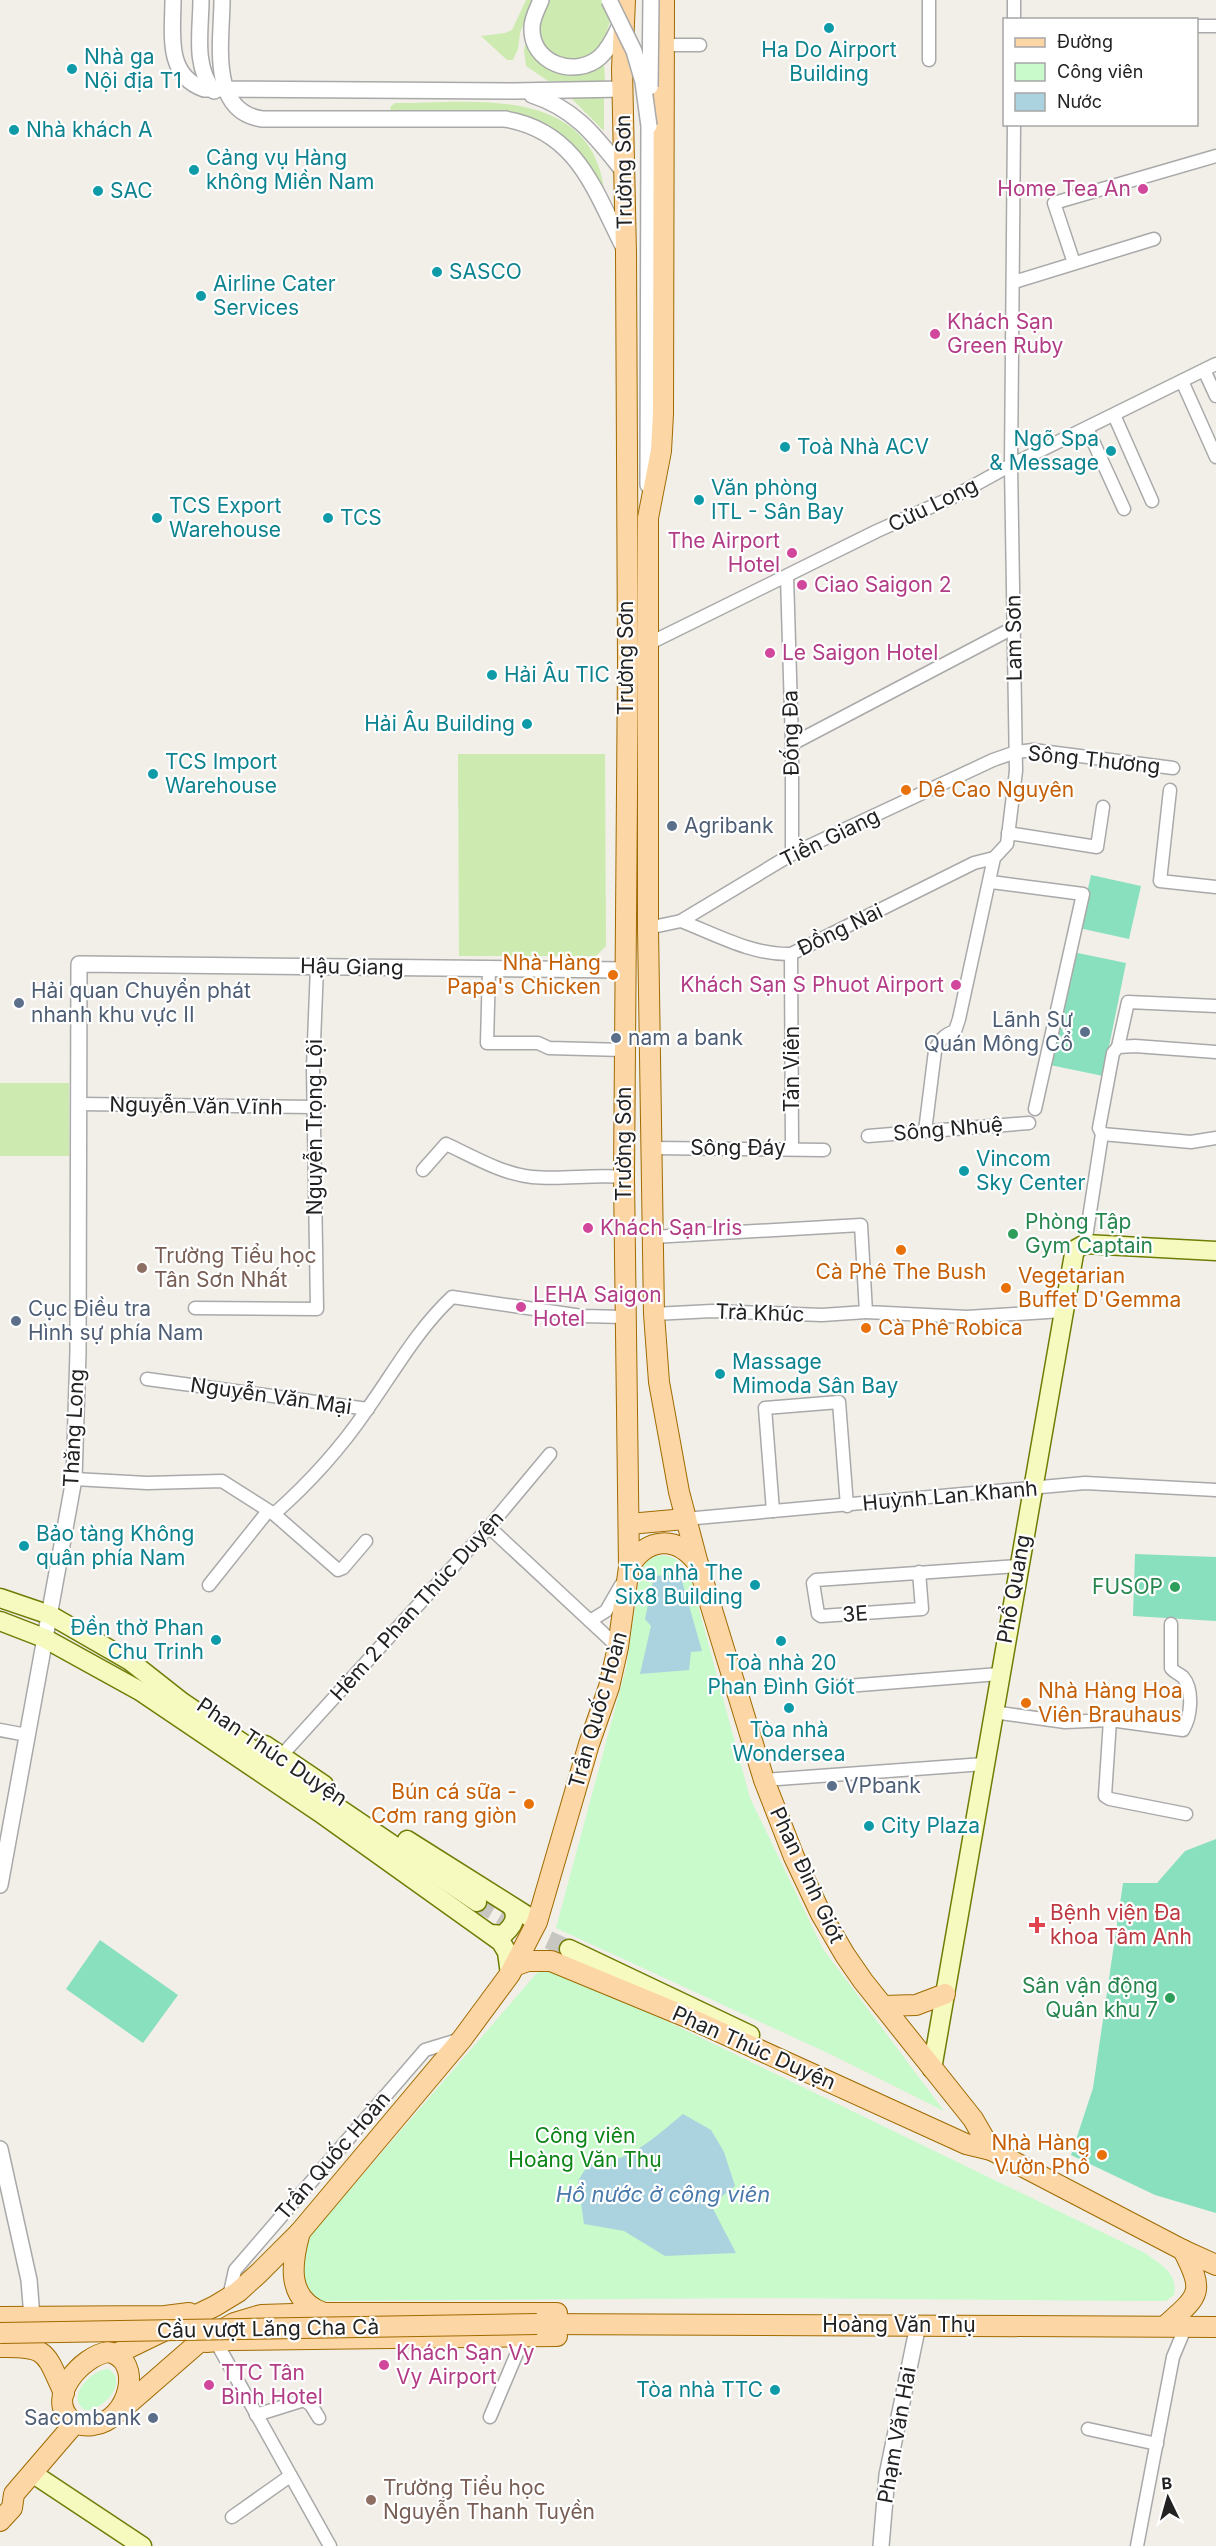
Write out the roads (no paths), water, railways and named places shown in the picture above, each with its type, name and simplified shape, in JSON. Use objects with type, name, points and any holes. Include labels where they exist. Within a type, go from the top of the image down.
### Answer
[{"type":"main road","name":"Trường Sơn","points":[[654,1314],[648,928],[650,644],[648,518],[661,451],[657,123],[664,89],[664,0]]},
{"type":"main road","name":"Trường Sơn","points":[[625,8],[623,122],[628,662],[624,1050],[625,1317]]},
{"type":"main road","points":[[623,89],[664,89]]},
{"type":"main road","points":[[623,122],[657,123]]},
{"type":"main road","points":[[1085,1244],[1216,1251]]},
{"type":"main road","name":"Phổ Quang","points":[[932,2069],[1031,1489],[1074,1254],[1076,1249],[1085,1244]]},
{"type":"main road","name":"Phan Đình Giót","points":[[654,1314],[665,1421],[685,1519],[764,1780],[794,1857],[821,1914],[845,1954],[883,2006],[973,2119],[991,2150]]},
{"type":"main road","name":"Trần Quốc Hoàn","points":[[101,2350],[222,2302],[259,2273],[300,2232],[462,2039],[512,1970],[537,1922],[589,1744],[609,1687],[618,1647],[629,1567],[625,1317]]},
{"type":"main road","points":[[629,1524],[685,1519]]},
{"type":"main road","points":[[629,1567],[637,1555],[647,1547],[662,1543],[682,1548],[698,1564]]},
{"type":"main road","name":"Phan Thúc Duyện","points":[[0,1598],[50,1615],[130,1661],[157,1683],[183,1691],[282,1755],[354,1807],[537,1922]]},
{"type":"main road","name":"Phan Thúc Duyện","points":[[0,1621],[44,1638],[140,1691],[310,1806],[491,1934],[505,1947],[512,1970],[538,1959],[551,1961],[689,2018],[966,2144],[991,2150]]},
{"type":"main road","points":[[157,1683],[228,1734],[477,1902]]},
{"type":"main road","points":[[491,1934],[503,1935],[513,1926],[515,1911],[512,1907]]},
{"type":"main road","points":[[569,1949],[809,2064],[890,2108]]},
{"type":"main road","points":[[883,2006],[916,2005],[945,1994]]},
{"type":"main road","points":[[991,2150],[1216,2265]]},
{"type":"main road","points":[[300,2232],[293,2258],[298,2293],[308,2305],[326,2313]]},
{"type":"main road","points":[[1166,2326],[1192,2302],[1196,2290],[1196,2276],[1183,2250]]},
{"type":"main road","points":[[0,2318],[165,2316],[222,2302]]},
{"type":"main road","name":"Hoàng Văn Thụ","points":[[120,2411],[206,2342],[234,2323],[261,2315],[554,2313],[612,2323]]},
{"type":"main road","points":[[64,2317],[101,2350]]},
{"type":"main road","points":[[0,2318],[101,2350],[123,2360],[127,2371],[128,2386],[120,2411],[110,2420],[98,2425],[87,2426],[75,2423],[66,2411],[64,2393],[49,2361],[41,2351],[29,2347],[0,2347]]},
{"type":"main road","name":"Hoàng Văn Thụ","points":[[206,2342],[529,2331],[612,2323],[1216,2326]]},
{"type":"main road","name":"Cầu vượt Lăng Cha Cả","points":[[0,2333],[529,2331]]},
{"type":"main road","points":[[64,2393],[74,2371],[101,2350]]},
{"type":"main road","points":[[0,2521],[12,2508],[7,2496],[32,2473],[75,2423]]},
{"type":"main road","points":[[32,2473],[142,2546]]},
{"type":"street","points":[[173,0],[172,50],[185,78],[196,87],[220,91],[623,89]]},
{"type":"street","points":[[201,0],[201,62],[207,81],[244,114],[262,119],[505,119],[536,128],[561,143],[581,166],[626,253]]},
{"type":"street","points":[[220,91],[222,0]]},
{"type":"street","points":[[541,0],[532,26],[534,41],[547,58],[568,68],[585,66],[600,57],[612,41],[625,8]]},
{"type":"street","points":[[609,0],[634,51],[657,123]]},
{"type":"street","points":[[648,518],[648,383],[657,123],[651,0]]},
{"type":"street","points":[[929,0],[929,60]]},
{"type":"street","points":[[1014,0],[1014,18]]},
{"type":"street","points":[[1198,26],[1216,26]]},
{"type":"street","points":[[664,45],[700,45]]},
{"type":"street","points":[[514,91],[551,102],[569,111],[593,134],[624,172]]},
{"type":"street","name":"Lam Sơn","points":[[925,1131],[935,1051],[938,1041],[946,1034],[955,1031],[991,882],[994,858],[1007,844],[1016,753],[1011,465],[1014,126]]},
{"type":"street","points":[[1074,263],[1054,203],[1216,156]]},
{"type":"street","points":[[1014,282],[1154,239]]},
{"type":"street","name":"Cửu Long","points":[[650,644],[953,497],[1011,465],[1216,364]]},
{"type":"street","points":[[1204,370],[1216,396]]},
{"type":"street","points":[[1182,381],[1216,457]]},
{"type":"street","points":[[1114,415],[1152,501]]},
{"type":"street","points":[[1087,428],[1124,509]]},
{"type":"street","name":"Đống Đa","points":[[787,576],[792,744],[792,854]]},
{"type":"street","points":[[792,744],[1013,628]]},
{"type":"street","name":"Sông Thương","points":[[1016,753],[1034,750],[1173,768]]},
{"type":"street","name":"Tiền Giang","points":[[648,928],[681,921],[792,854],[993,760],[1016,753]]},
{"type":"street","points":[[1170,790],[1160,881],[1216,887]]},
{"type":"street","points":[[1008,833],[1097,848],[1103,807]]},
{"type":"street","name":"Đồng Nai","points":[[681,921],[749,948],[772,954],[792,954],[974,863],[994,858]]},
{"type":"street","points":[[991,882],[1083,894],[1035,1109]]},
{"type":"street","name":"Tản Viên","points":[[792,954],[792,1148]]},
{"type":"street","name":"Hậu Giang","points":[[79,964],[625,970]]},
{"type":"street","name":"Thăng Long","points":[[0,1885],[4,1842],[27,1735],[74,1479],[78,1344],[79,964]]},
{"type":"street","name":"Nguyễn Trọng Lội","points":[[195,1308],[318,1309],[314,1107],[317,967]]},
{"type":"street","points":[[489,969],[487,1043],[538,1043],[549,1048],[624,1050]]},
{"type":"street","points":[[1085,1244],[1102,1134],[1099,1128],[1113,1053],[1118,1047],[1128,1002],[1216,1006]]},
{"type":"street","points":[[1118,1047],[1135,1046],[1216,1052]]},
{"type":"street","name":"Nguyễn Văn Vĩnh","points":[[79,1104],[314,1107]]},
{"type":"street","name":"Sông Nhuệ","points":[[868,1136],[1029,1123]]},
{"type":"street","points":[[1102,1134],[1191,1142],[1216,1138]]},
{"type":"street","points":[[423,1170],[446,1144],[482,1161],[530,1177],[597,1174],[624,1177]]},
{"type":"street","name":"Sông Đáy","points":[[652,1148],[824,1149]]},
{"type":"street","points":[[653,1237],[861,1225],[866,1312]]},
{"type":"street","name":"Nguyễn Văn Mại","points":[[147,1379],[368,1409],[403,1354],[430,1319],[452,1297],[582,1316],[625,1317]]},
{"type":"street","name":"Trà Khúc","points":[[654,1314],[712,1311],[822,1315],[866,1312],[967,1317],[1064,1311]]},
{"type":"street","points":[[773,1511],[765,1408],[839,1402],[847,1506]]},
{"type":"street","points":[[209,1585],[271,1512],[313,1476],[368,1409]]},
{"type":"street","name":"Hẻm 2 Phan Thúc Duyện","points":[[282,1755],[489,1527],[550,1455]]},
{"type":"street","points":[[74,1479],[147,1483],[222,1480],[271,1512],[338,1570],[344,1568],[366,1541]]},
{"type":"street","name":"Huỳnh Lan Khanh","points":[[685,1519],[1085,1483],[1216,1490]]},
{"type":"street","points":[[489,1527],[618,1647]]},
{"type":"street","name":"3E","points":[[919,1572],[922,1609],[821,1616],[818,1614],[813,1583],[816,1580],[919,1572],[1018,1566]]},
{"type":"street","points":[[590,1621],[599,1617],[611,1605],[629,1567]]},
{"type":"street","points":[[993,1712],[1065,1722],[1110,1720],[1180,1731],[1185,1728],[1189,1716],[1189,1687],[1182,1676],[1171,1668],[1171,1624]]},
{"type":"street","points":[[834,1687],[999,1674]]},
{"type":"street","points":[[1110,1720],[1105,1796],[1110,1799],[1186,1814]]},
{"type":"street","points":[[0,1730],[27,1735]]},
{"type":"street","points":[[764,1780],[984,1764]]},
{"type":"street","name":"Trần Quốc Hoàn","points":[[222,2302],[235,2270],[425,2050],[435,2045],[462,2039]]},
{"type":"street","points":[[0,2149],[29,2280],[32,2318]]},
{"type":"street","name":"Phạm Văn Hai","points":[[880,2546],[887,2475],[918,2325]]},
{"type":"street","points":[[1137,2546],[1173,2357],[1186,2326]]},
{"type":"street","points":[[490,2417],[520,2346],[529,2331]]},
{"type":"street","points":[[206,2342],[256,2415],[330,2546]]},
{"type":"street","points":[[256,2415],[304,2400],[311,2404],[319,2418]]},
{"type":"street","points":[[1088,2430],[1157,2444]]},
{"type":"street","points":[[232,2517],[290,2476]]},
{"type":"water","points":[[680,1574],[702,1651],[691,1652],[689,1670],[640,1674],[651,1626],[645,1619],[654,1576]]},
{"type":"water","name":"Hồ nước ở công viên","points":[[683,2114],[711,2130],[724,2152],[735,2186],[711,2205],[736,2253],[665,2256],[624,2231],[584,2224],[578,2181],[589,2163],[616,2159],[640,2148]]},
{"type":"tunnel","points":[[477,1902],[520,1927],[569,1949]]},
{"type":"place","name":"Ha Do Airport Building","points":[[829,28]]},
{"type":"place","name":"Nhà ga Nội địa T1","points":[[72,69]]},
{"type":"place","name":"Nhà khách A","points":[[14,130]]},
{"type":"place","name":"Cảng vụ Hàng không Miền Nam","points":[[194,170]]},
{"type":"place","name":"Home Tea An","points":[[1143,189]]},
{"type":"place","name":"SAC","points":[[98,191]]},
{"type":"place","name":"SASCO","points":[[437,272]]},
{"type":"place","name":"Airline Cater Services","points":[[201,296]]},
{"type":"place","name":"Khách Sạn Green Ruby","points":[[935,334]]},
{"type":"place","name":"Toà Nhà ACV","points":[[785,447]]},
{"type":"place","name":"Ngõ Spa & Message","points":[[1111,451]]},
{"type":"place","name":"Văn phòng ITL - Sân Bay","points":[[699,500]]},
{"type":"place","name":"TCS Export Warehouse","points":[[157,518]]},
{"type":"place","name":"TCS","points":[[328,518]]},
{"type":"place","name":"The Airport Hotel","points":[[792,553]]},
{"type":"place","name":"Ciao Saigon 2","points":[[802,585]]},
{"type":"place","name":"Le Saigon Hotel","points":[[770,653]]},
{"type":"place","name":"Hải Âu TIC","points":[[492,675]]},
{"type":"place","name":"Hải Âu Building","points":[[527,724]]},
{"type":"place","name":"TCS Import Warehouse","points":[[153,774]]},
{"type":"place","name":"Dê Cao Nguyên","points":[[906,790]]},
{"type":"place","name":"Agribank","points":[[672,826]]},
{"type":"place","name":"Nhà Hàng Papa's Chicken","points":[[613,975]]},
{"type":"place","name":"Khách Sạn S Phuot Airport","points":[[956,985]]},
{"type":"place","name":"Hải quan Chuyển phát nhanh khu vực II","points":[[19,1003]]},
{"type":"place","name":"Lãnh Sự Quán Mông Cổ","points":[[1085,1032]]},
{"type":"place","name":"nam a bank","points":[[616,1038]]},
{"type":"place","name":"Vincom Sky Center","points":[[964,1171]]},
{"type":"place","name":"Khách Sạn Iris","points":[[588,1228]]},
{"type":"place","name":"Phòng Tập Gym Captain","points":[[1013,1234]]},
{"type":"place","name":"Cà Phê The Bush","points":[[901,1250]]},
{"type":"place","name":"Trường Tiểu học Tân Sơn Nhất","points":[[142,1268]]},
{"type":"place","name":"Vegetarian Buffet D'Gemma","points":[[1006,1288]]},
{"type":"place","name":"LEHA Saigon Hotel","points":[[521,1307]]},
{"type":"place","name":"Cục Điều tra Hình sự phía Nam","points":[[16,1321]]},
{"type":"place","name":"Cà Phê Robica","points":[[866,1328]]},
{"type":"place","name":"Massage Mimoda Sân Bay","points":[[720,1374]]},
{"type":"place","name":"Bảo tàng Không quân phía Nam","points":[[24,1546]]},
{"type":"place","name":"Tòa nhà The Six8 Building","points":[[755,1585]]},
{"type":"place","name":"FUSOP","points":[[1175,1587]]},
{"type":"place","name":"Đền thờ Phan Chu Trinh","points":[[216,1640]]},
{"type":"place","name":"Toà nhà 20 Phan Đình Giót","points":[[781,1641]]},
{"type":"place","name":"Nhà Hàng Hoa Viên Brauhaus","points":[[1026,1703]]},
{"type":"place","name":"Tòa nhà Wondersea","points":[[789,1708]]},
{"type":"place","name":"VPbank","points":[[832,1786]]},
{"type":"place","name":"Bún cá sữa - Cơm rang giòn","points":[[529,1804]]},
{"type":"place","name":"City Plaza","points":[[869,1826]]},
{"type":"place","name":"Bệnh viện Đa khoa Tâm Anh","points":[[1037,1925]]},
{"type":"place","name":"Sân vận động Quân khu 7","points":[[1170,1998]]},
{"type":"place","name":"Nhà Hàng Vườn Phố","points":[[1102,2155]]},
{"type":"place","name":"Khách Sạn Vy Vy Airport","points":[[384,2365]]},
{"type":"place","name":"TTC Tân Bình Hotel","points":[[209,2385]]},
{"type":"place","name":"Tòa nhà TTC","points":[[775,2390]]},
{"type":"place","name":"Sacombank","points":[[153,2418]]},
{"type":"place","name":"Trường Tiểu học Nguyễn Thanh Tuyền","points":[[371,2500]]},
{"type":"park label","name":"Công viên Hoàng Văn Thụ","points":[[585,2148]]}]
